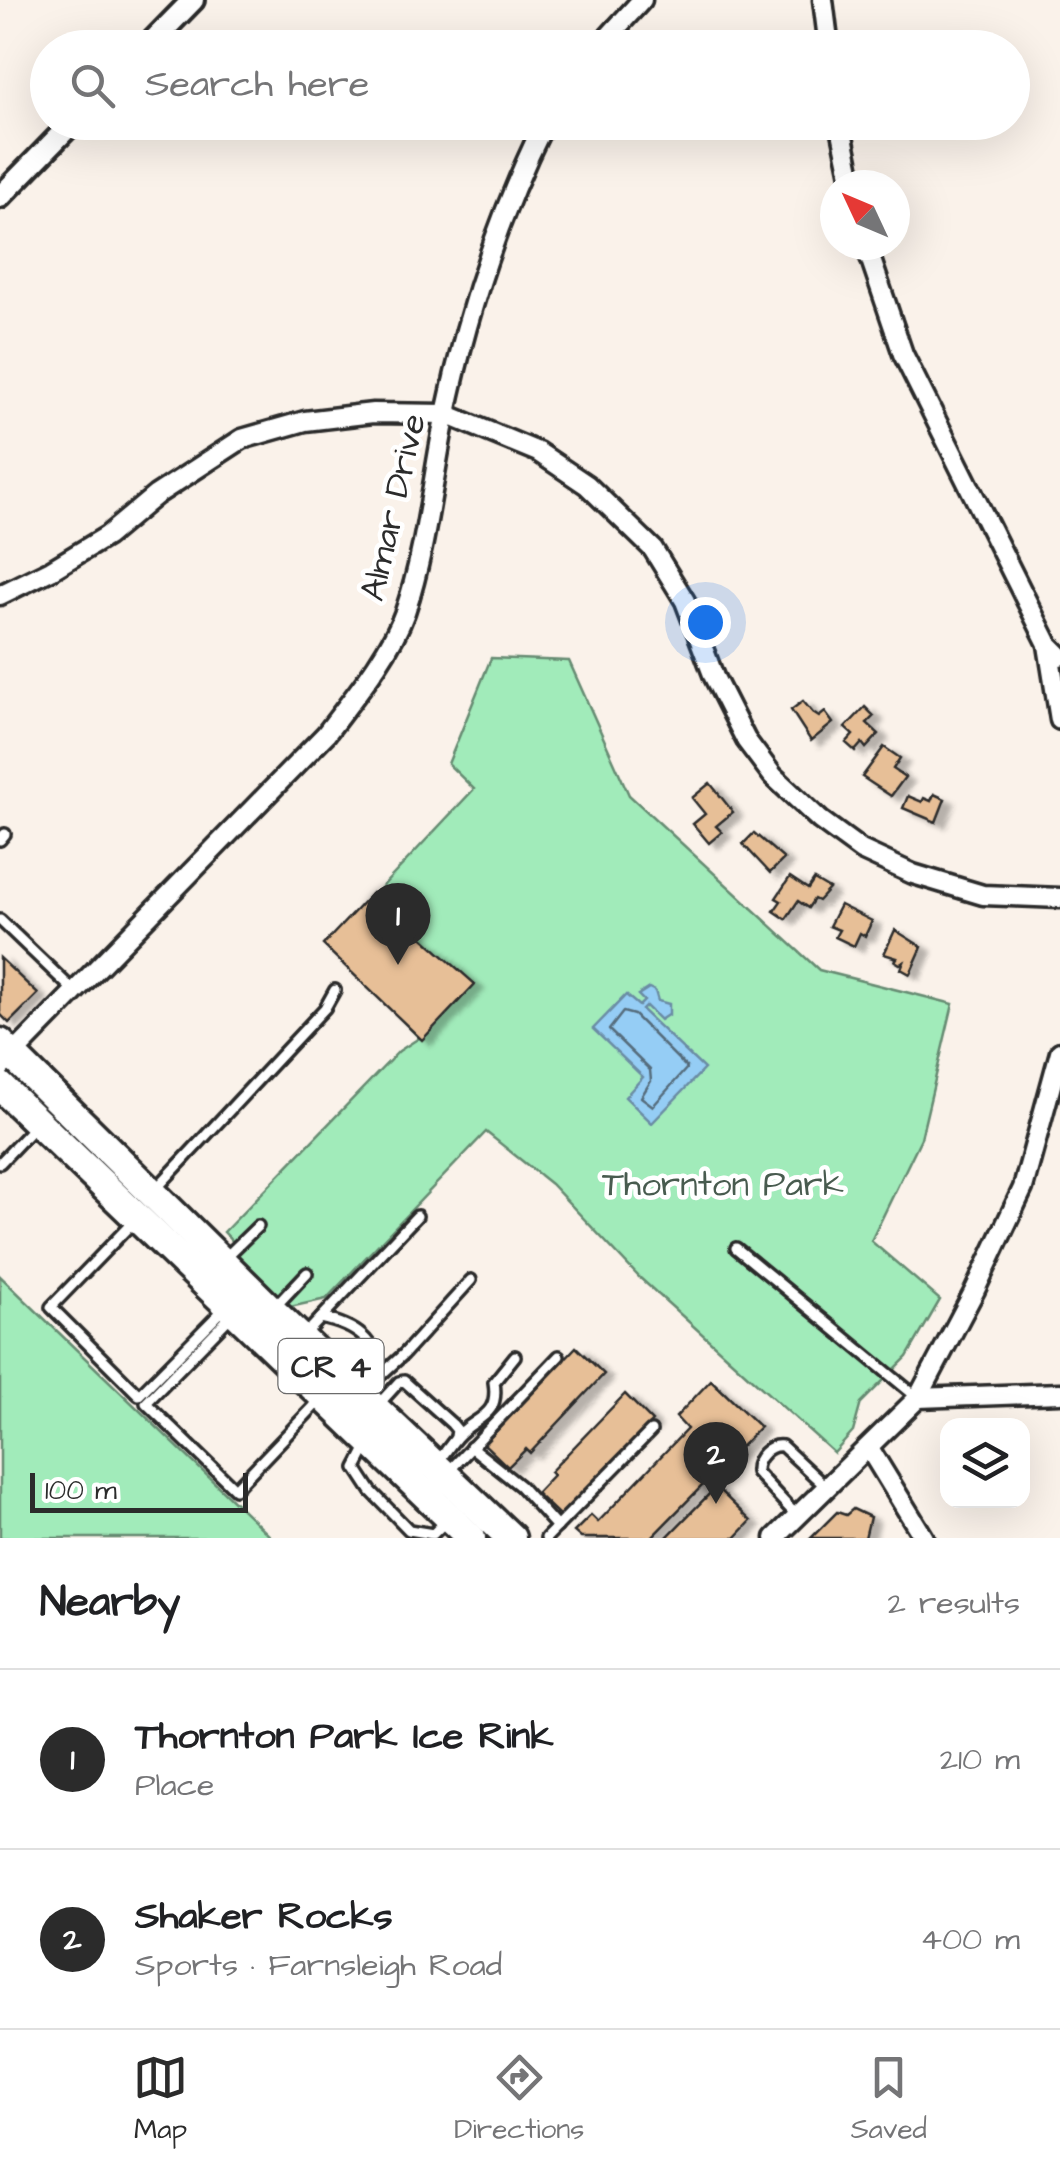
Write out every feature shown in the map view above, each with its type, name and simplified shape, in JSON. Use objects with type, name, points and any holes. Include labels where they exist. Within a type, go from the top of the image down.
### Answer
[{"type":"main road","name":"CR 4","points":[[4,1055],[222,1262],[247,1314],[311,1329],[356,1398],[511,1538]]},
{"type":"main road","points":[[0,1086],[25,1115],[137,1218],[247,1314],[356,1398],[370,1441],[471,1538]]},
{"type":"street","points":[[164,30],[193,0]]},
{"type":"street","points":[[614,30],[642,0]]},
{"type":"street","points":[[822,0],[826,30]]},
{"type":"street","points":[[0,197],[55,140]]},
{"type":"street","name":"Almar Drive","points":[[4,1055],[75,991],[326,734],[370,674],[404,615],[422,544],[446,414],[478,288],[504,210],[537,140]]},
{"type":"street","points":[[844,140],[850,170]]},
{"type":"street","points":[[871,260],[902,354],[1054,650],[1060,720]]},
{"type":"street","points":[[0,594],[51,570],[107,536],[156,495],[242,439],[305,421],[356,415],[446,414],[538,452],[587,485],[652,549],[685,601],[714,677],[746,740],[773,776],[820,820],[860,850],[913,874],[982,895],[1060,898]]},
{"type":"street","points":[[776,1538],[918,1398],[975,1290],[1022,1188],[1060,1052]]},
{"type":"street","points":[[918,1398],[1060,1394]]},
{"type":"street","points":[[869,1448],[924,1538]]},
{"type":"lane","points":[[0,920],[75,991]]},
{"type":"lane","points":[[152,1193],[326,1008],[335,990]]},
{"type":"lane","points":[[0,1162],[25,1115]]},
{"type":"lane","points":[[311,1329],[418,1216]]},
{"type":"lane","points":[[137,1218],[51,1307],[139,1395],[308,1273]]},
{"type":"lane","points":[[222,1262],[258,1226]]},
{"type":"lane","points":[[736,1248],[918,1398]]},
{"type":"lane","points":[[247,1314],[146,1403],[235,1489],[356,1398],[404,1354],[471,1280]]},
{"type":"lane","points":[[311,1329],[349,1324],[374,1351],[356,1398]]},
{"type":"lane","points":[[456,1437],[494,1405],[494,1382],[515,1356]]},
{"type":"lane","points":[[440,1470],[472,1448],[559,1356]]},
{"type":"lane","points":[[356,1398],[404,1381],[457,1430],[440,1470]]},
{"type":"lane","points":[[546,1538],[651,1431]]},
{"type":"lane","points":[[797,1516],[756,1472],[756,1466],[770,1448],[782,1446],[825,1486]]},
{"type":"lane","points":[[472,1448],[520,1486],[556,1527]]},
{"type":"green space","name":"Thornton Park","points":[[491,658],[569,661],[629,795],[819,970],[953,1004],[921,1138],[871,1241],[940,1300],[907,1357],[861,1403],[853,1432],[834,1453],[639,1277],[551,1184],[486,1132],[326,1299],[272,1311],[221,1262],[237,1246],[224,1232],[399,1051],[419,1038],[329,943],[474,789],[448,764]]},
{"type":"green space","points":[[0,1276],[272,1538],[0,1538]]},
{"type":"water","points":[[649,988],[655,991],[658,1001],[669,1004],[669,1014],[660,1020],[646,1006],[642,1010],[704,1069],[652,1123],[625,1097],[643,1077],[593,1029],[626,995],[639,1006],[644,1001],[638,995]]},
{"type":"building","points":[[803,701],[819,717],[825,712],[833,723],[811,741],[791,710]]},
{"type":"building","points":[[865,707],[874,716],[867,723],[879,734],[866,748],[862,743],[855,751],[846,743],[853,735],[845,728]]},
{"type":"building","points":[[884,747],[900,758],[893,769],[905,777],[891,796],[862,777]]},
{"type":"building","points":[[710,783],[733,812],[716,826],[722,832],[709,843],[693,824],[705,814],[692,798]]},
{"type":"building","points":[[934,794],[945,799],[936,822],[903,808],[908,796],[922,802],[924,798],[931,801]]},
{"type":"building","points":[[754,833],[784,859],[770,873],[743,844]]},
{"type":"building","points":[[790,877],[808,889],[814,880],[829,889],[808,908],[798,901],[786,919],[774,911],[781,901],[776,898]]},
{"type":"building","points":[[372,893],[475,984],[422,1040],[323,945]]},
{"type":"building","points":[[840,905],[872,921],[865,936],[860,933],[854,946],[835,937],[839,930],[829,926]]},
{"type":"building","points":[[895,930],[922,947],[910,974],[901,969],[904,962],[900,964],[895,961],[897,958],[884,954]]},
{"type":"building","points":[[0,958],[38,994],[9,1023],[0,1014]]},
{"type":"building","points":[[576,1347],[604,1374],[530,1453],[526,1449],[508,1467],[484,1444]]},
{"type":"building","points":[[711,1380],[760,1427],[651,1538],[581,1538],[574,1532],[591,1515],[598,1522],[687,1429],[676,1417]]},
{"type":"building","points":[[625,1394],[652,1421],[560,1516],[536,1493],[553,1475],[550,1472]]},
{"type":"building","points":[[716,1487],[751,1521],[735,1538],[666,1538]]},
{"type":"building","points":[[853,1509],[870,1517],[865,1538],[811,1538],[837,1512],[846,1515]]},
{"type":"place","name":"Thornton Park Ice Rink","points":[[398,965]]},
{"type":"place","name":"Shaker Rocks","points":[[716,1504]]}]
